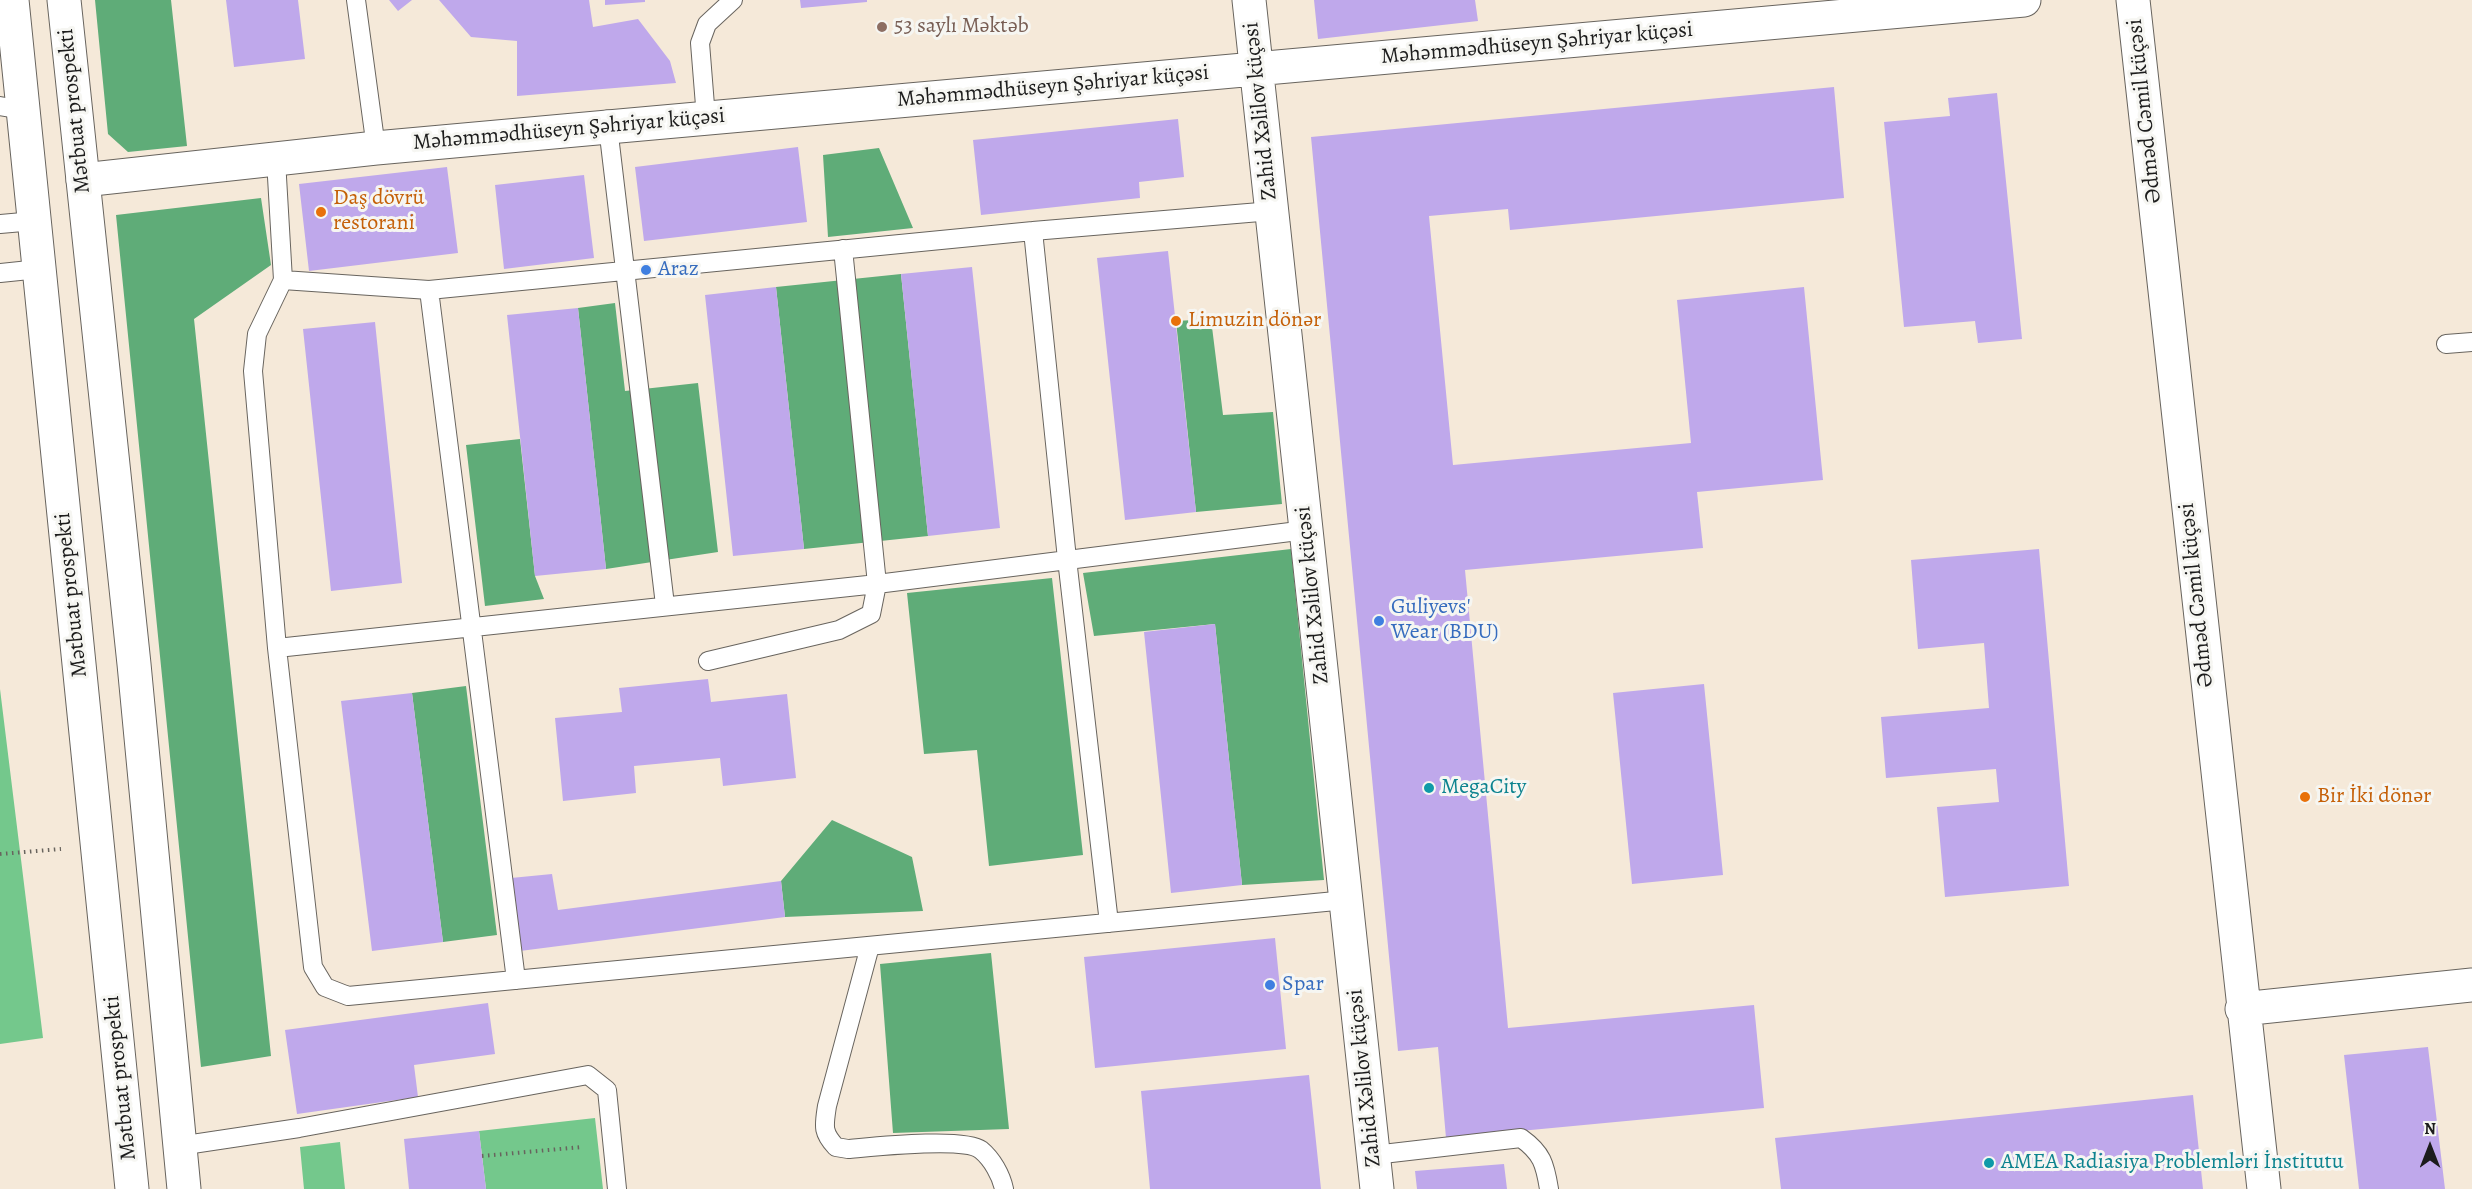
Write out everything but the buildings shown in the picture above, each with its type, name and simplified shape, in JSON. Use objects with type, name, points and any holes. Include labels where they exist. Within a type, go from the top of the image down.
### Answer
[{"type":"street","name":"Mətbuat prospekti","points":[[12,0],[11,108],[34,220],[132,1189]]},
{"type":"street","name":"Mətbuat prospekti","points":[[64,0],[135,675],[184,1189]]},
{"type":"street","name":"Zahid Xəlilov küçəsi","points":[[1249,0],[1377,1189]]},
{"type":"street","name":"Məhəmmədhüseyn Şəhriyar küçəsi","points":[[82,180],[376,148],[2024,0]]},
{"type":"street","name":"Ədməd Cəmil küçəsi","points":[[2133,0],[2242,1009],[2264,1189]]},
{"type":"street","points":[[2242,1009],[2472,985]]},
{"type":"lane","points":[[356,0],[376,148]]},
{"type":"lane","points":[[706,118],[700,43],[707,24],[733,0]]},
{"type":"lane","points":[[608,127],[665,605]]},
{"type":"lane","points":[[276,160],[283,280],[257,334],[254,371],[277,648],[313,968],[326,987],[348,996],[1346,900]]},
{"type":"lane","points":[[283,280],[429,290],[1033,231],[1272,211]]},
{"type":"lane","points":[[0,224],[34,220]]},
{"type":"lane","points":[[1033,231],[1067,559],[1109,923]]},
{"type":"lane","points":[[708,661],[839,630],[871,614],[877,584],[843,249]]},
{"type":"lane","points":[[0,273],[39,269]]},
{"type":"lane","points":[[429,290],[516,980]]},
{"type":"lane","points":[[2446,344],[2472,342]]},
{"type":"lane","points":[[277,648],[877,584],[1305,530]]},
{"type":"lane","points":[[870,946],[827,1107],[824,1125],[826,1136],[836,1147],[848,1149],[957,1143],[980,1149],[1002,1179],[1004,1189]]},
{"type":"lane","points":[[179,1146],[299,1128],[588,1075],[607,1090],[617,1189]]},
{"type":"lane","points":[[1374,1155],[1521,1138],[1536,1148],[1545,1167],[1549,1189]]},
{"type":"path","points":[[0,854],[98,846]]},
{"type":"path","points":[[482,1156],[582,1146],[583,1157]]},
{"type":"green space","points":[[95,0],[171,0],[187,146],[128,152],[108,134]]},
{"type":"green space","points":[[879,148],[913,228],[828,237],[823,155]]},
{"type":"green space","points":[[261,198],[271,265],[194,319],[271,1056],[201,1067],[116,215]]},
{"type":"green space","points":[[901,274],[928,536],[804,549],[776,287]]},
{"type":"green space","points":[[615,303],[625,391],[698,383],[718,552],[606,569],[578,308]]},
{"type":"green space","points":[[1211,319],[1223,415],[1273,412],[1282,504],[1196,512],[1176,321]]},
{"type":"green space","points":[[520,439],[535,576],[544,599],[485,606],[466,445]]},
{"type":"green space","points":[[1291,549],[1324,880],[1242,885],[1215,624],[1094,636],[1083,573]]},
{"type":"green space","points":[[1052,578],[1083,855],[989,866],[977,750],[924,754],[907,593]]},
{"type":"green space","points":[[466,686],[497,935],[443,942],[412,693]]},
{"type":"green space","points":[[0,689],[43,1038],[0,1044]]},
{"type":"green space","points":[[832,820],[912,857],[923,911],[785,917],[781,881]]},
{"type":"green space","points":[[991,953],[1009,1129],[893,1133],[880,964]]},
{"type":"green space","points":[[595,1118],[603,1189],[486,1189],[479,1131]]},
{"type":"green space","points":[[340,1142],[345,1189],[304,1189],[300,1147]]},
{"type":"place","name":"53 saylı Məktəb","points":[[882,27]]},
{"type":"place","name":"Daş dövrü restorani","points":[[321,212]]},
{"type":"place","name":"Araz","points":[[646,270]]},
{"type":"place","name":"Limuzin dönər","points":[[1176,321]]},
{"type":"place","name":"Guliyevs' Wear (BDU)","points":[[1379,621]]},
{"type":"place","name":"MegaCity","points":[[1429,788]]},
{"type":"place","name":"Bir İki dönər","points":[[2305,797]]},
{"type":"place","name":"Spar","points":[[1270,985]]},
{"type":"place","name":"AMEA Radiasiya Problemləri İnstitutu","points":[[1989,1163]]}]
